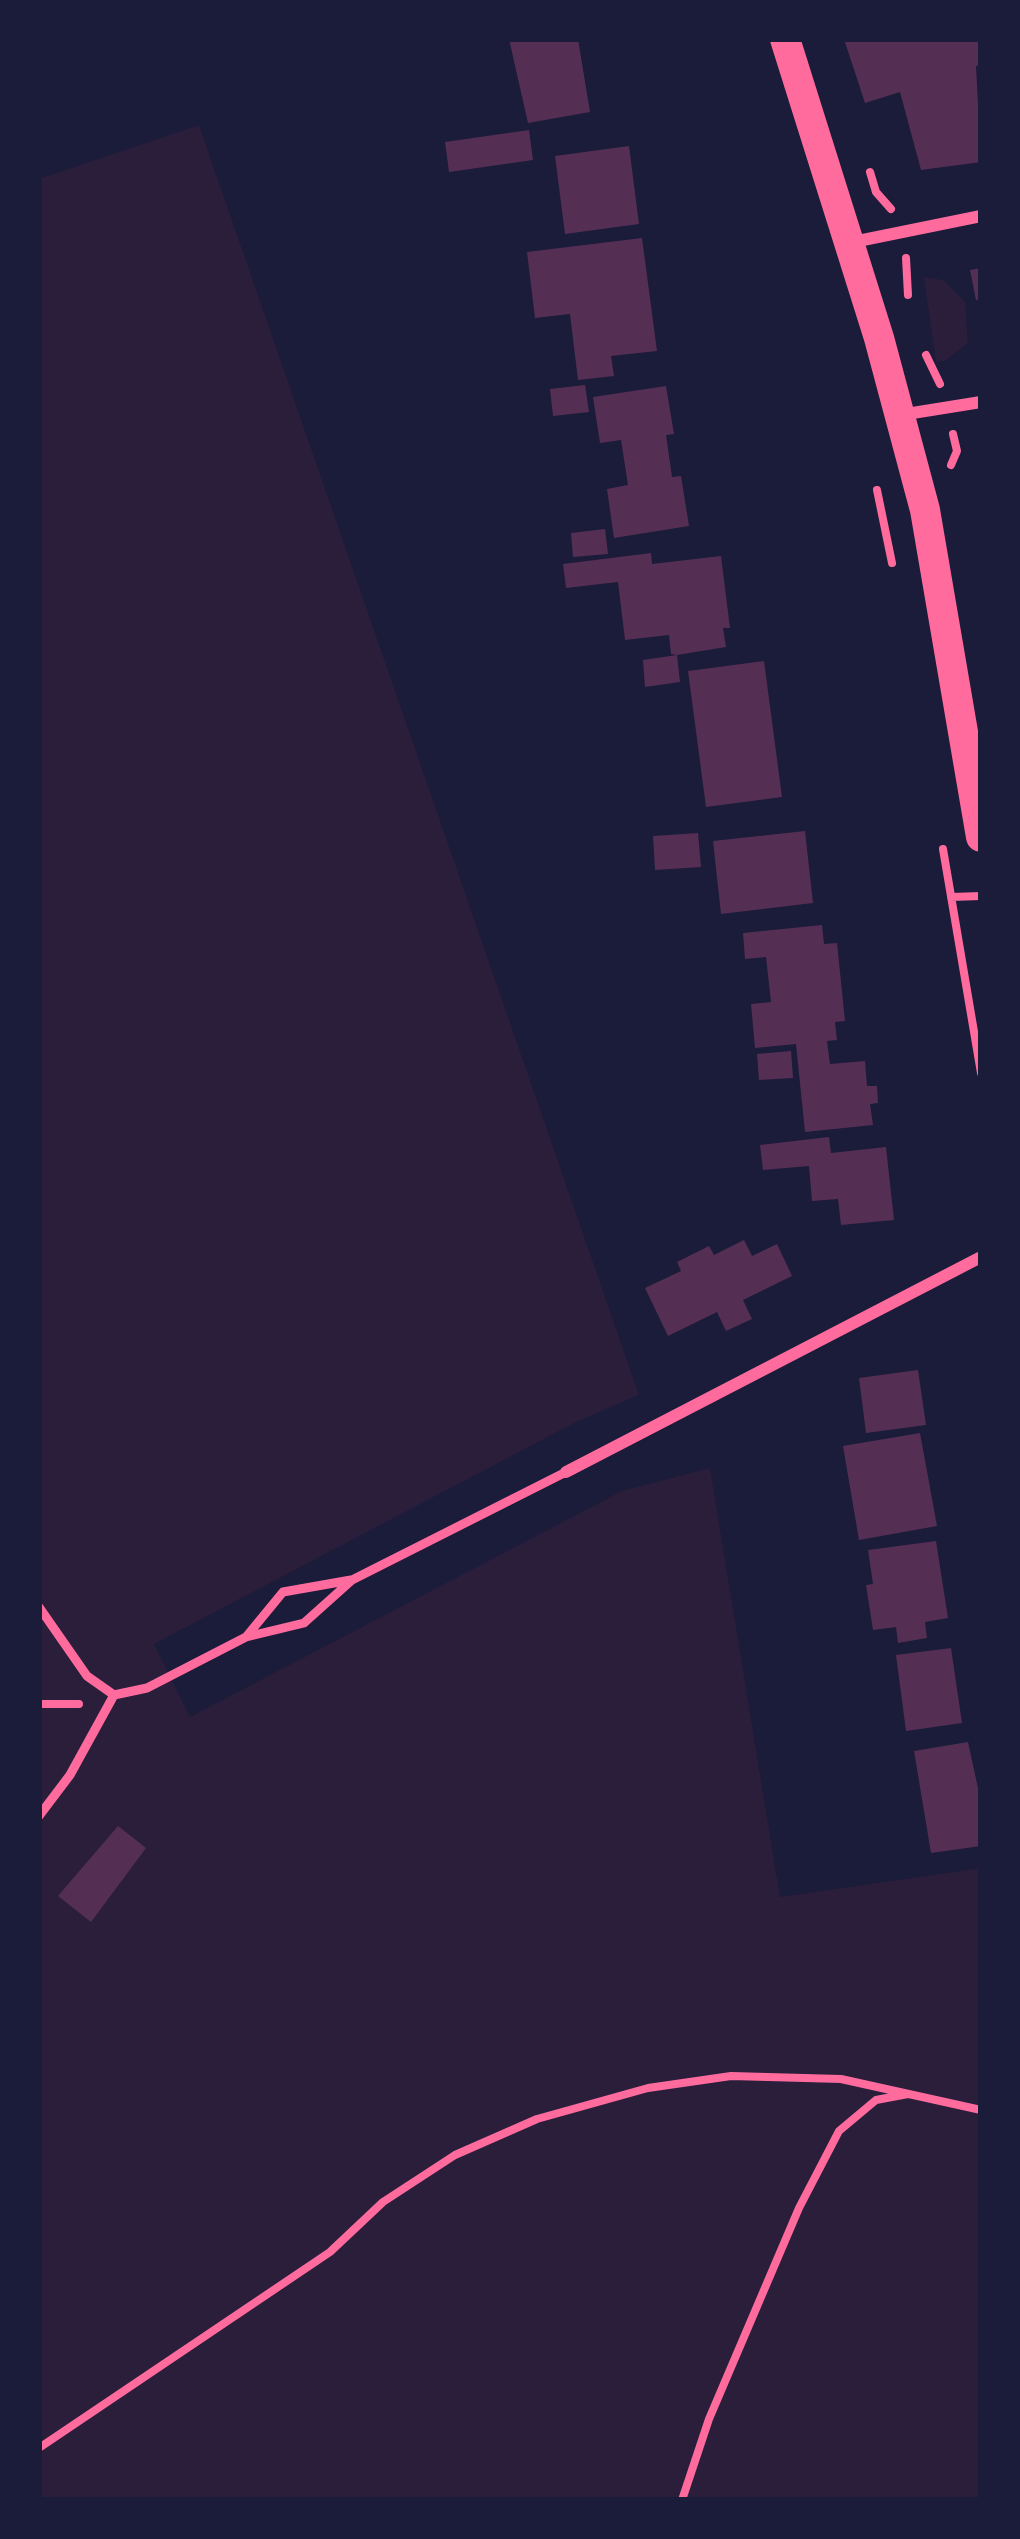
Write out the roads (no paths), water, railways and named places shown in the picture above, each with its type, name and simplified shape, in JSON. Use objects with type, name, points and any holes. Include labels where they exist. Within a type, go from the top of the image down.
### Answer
[{"type":"main road","points":[[785,39],[925,510],[981,837]]},
{"type":"street","points":[[847,244],[981,216]]},
{"type":"street","points":[[899,415],[981,402]]},
{"type":"street","points":[[566,1472],[981,1256]]},
{"type":"lane","points":[[39,1607],[87,1676],[114,1695],[147,1688],[246,1637],[304,1623],[352,1580],[566,1472]]},
{"type":"lane","points":[[246,1637],[283,1592],[352,1580]]},
{"type":"lane","points":[[39,1816],[70,1775],[114,1695]]}]
